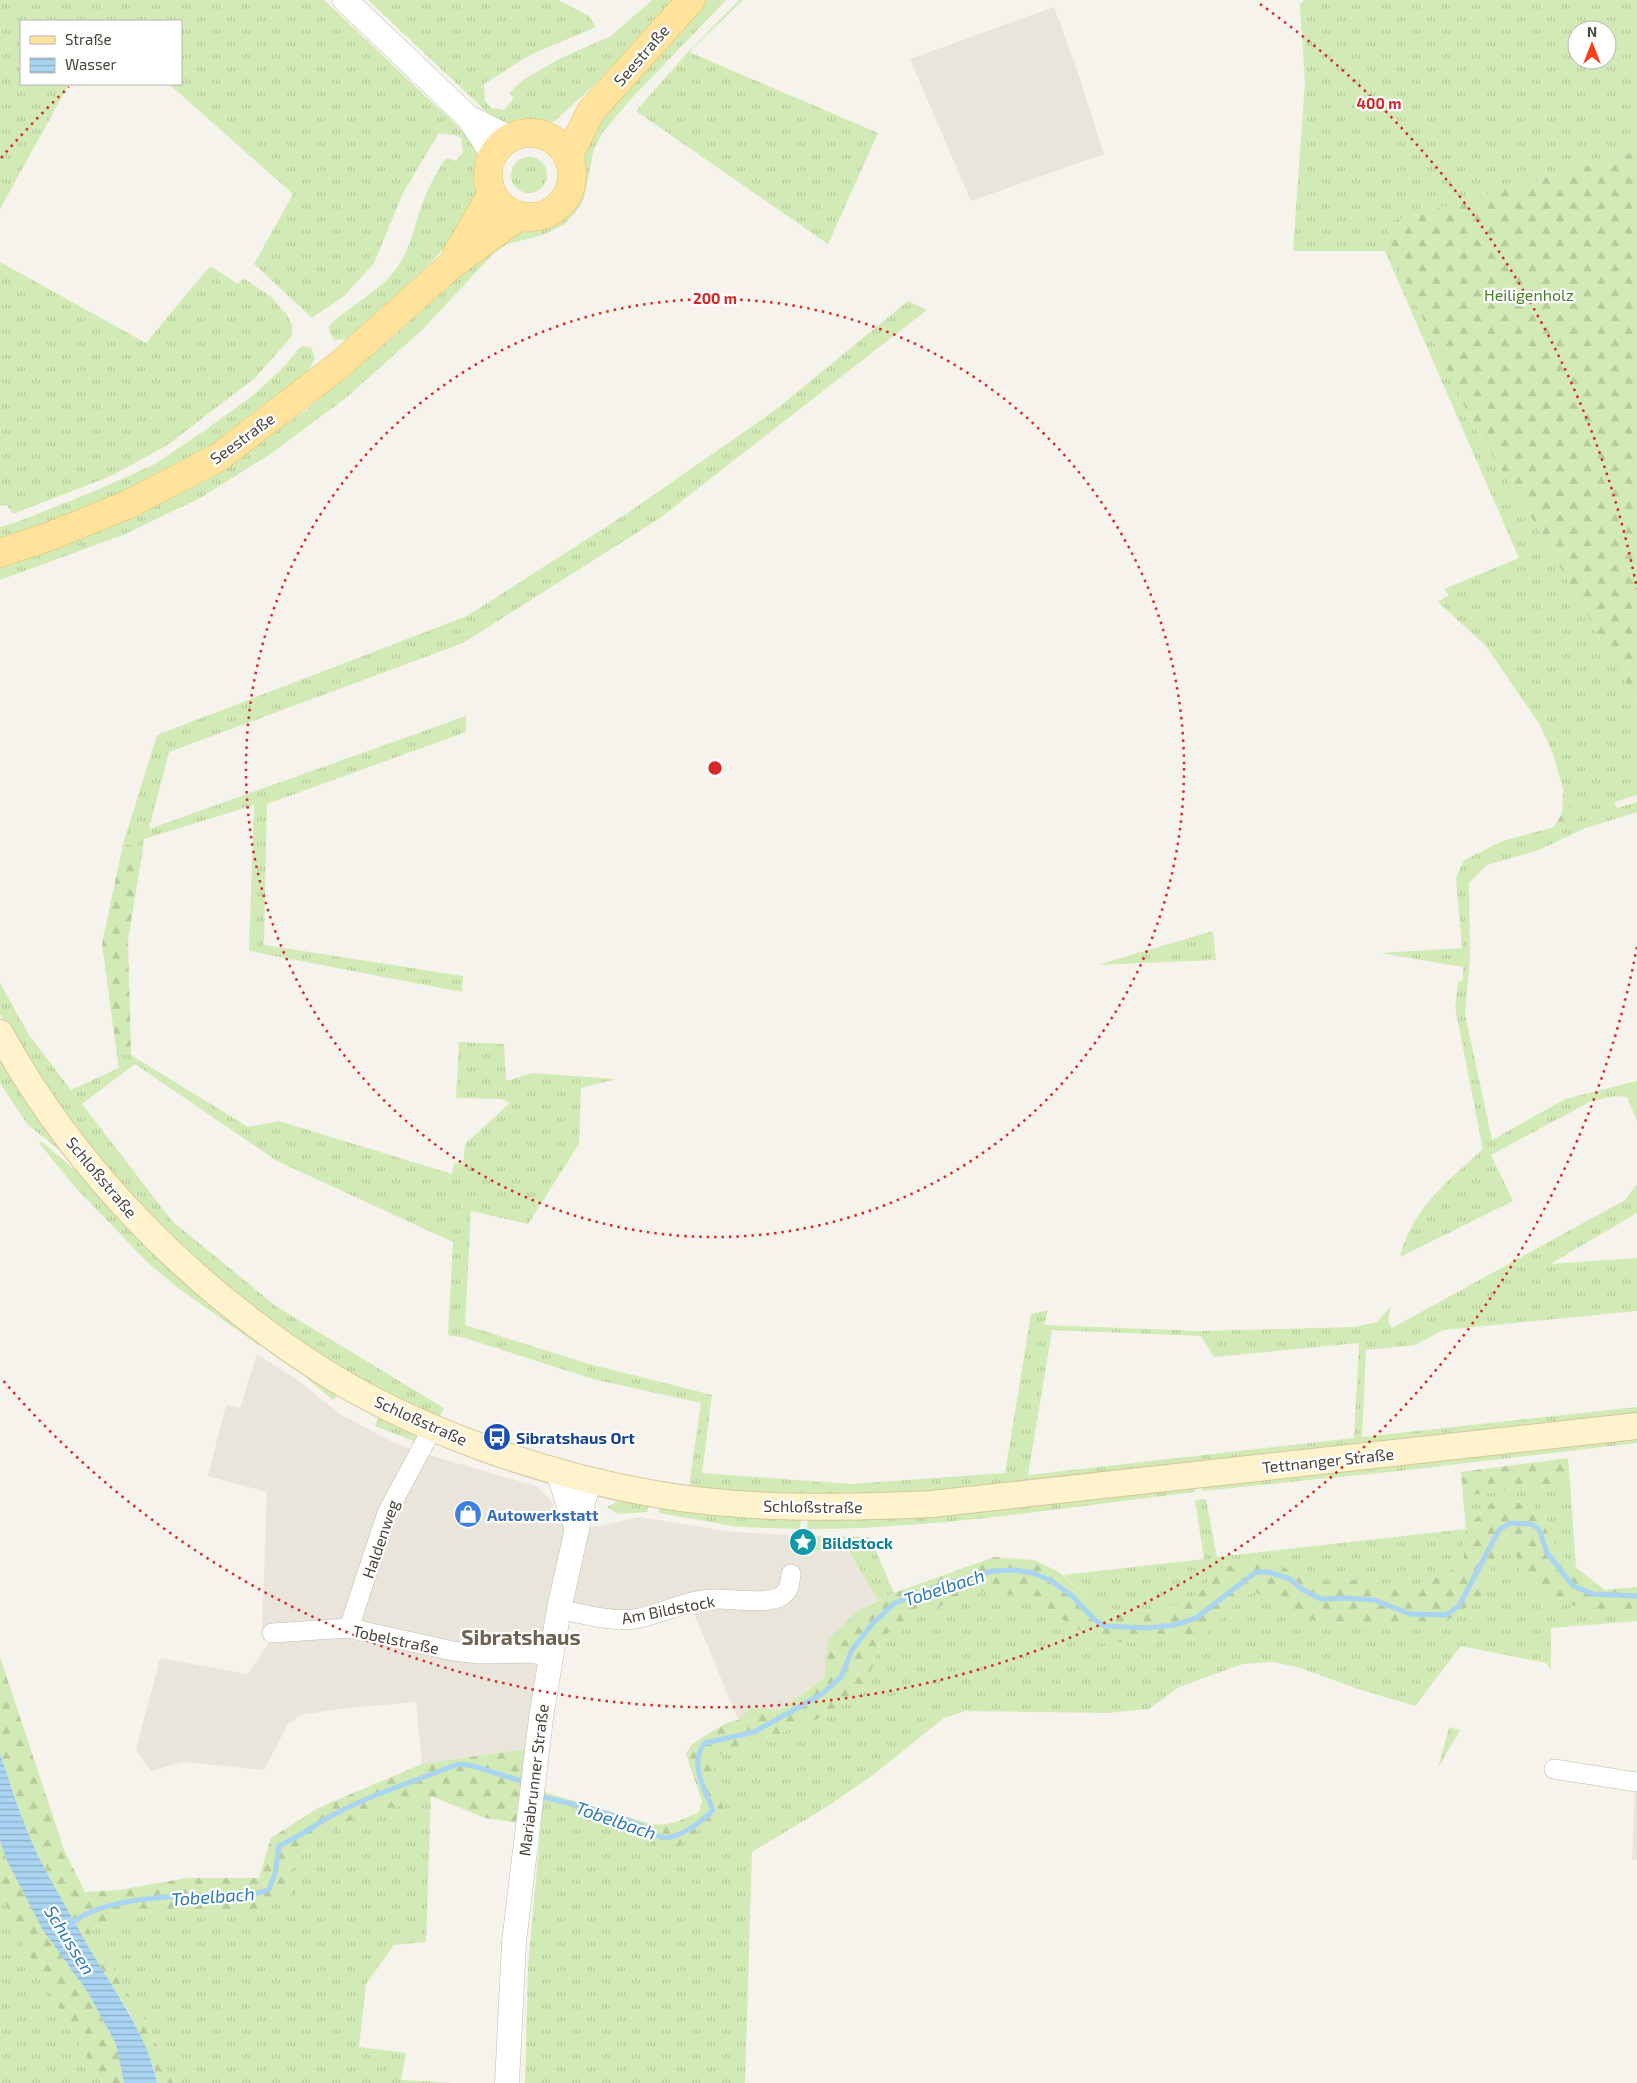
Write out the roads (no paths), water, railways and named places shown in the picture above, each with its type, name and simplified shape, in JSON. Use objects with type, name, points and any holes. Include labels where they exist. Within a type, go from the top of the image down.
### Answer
[{"type":"main road","name":"Seestraße","points":[[568,157],[591,111],[669,23],[692,0]]},
{"type":"main road","name":"Seestraße","points":[[502,147],[533,133],[544,136],[591,111]]},
{"type":"main road","points":[[502,147],[489,168],[488,180],[492,193],[508,211],[519,216],[542,216],[561,204],[568,193],[572,181],[572,169],[568,157],[562,148],[544,136]]},
{"type":"main road","name":"Seestraße","points":[[450,266],[492,193]]},
{"type":"main road","name":"Seestraße","points":[[0,553],[48,537],[129,504],[219,457],[338,366],[450,266],[519,216]]},
{"type":"main road","name":"Schloßstraße","points":[[0,1034],[15,1061],[68,1139],[124,1206],[188,1269],[247,1318],[319,1368],[376,1401],[433,1427],[558,1472],[590,1481],[665,1495],[794,1508],[855,1508],[932,1504],[1020,1495]]},
{"type":"main road","name":"Tettnanger Straße","points":[[1020,1495],[1637,1426]]},
{"type":"street","points":[[345,0],[502,147]]},
{"type":"street","name":"Haldenweg","points":[[349,1628],[387,1513],[433,1427]]},
{"type":"street","points":[[558,1472],[577,1531]]},
{"type":"street","name":"Mariabrunner Straße","points":[[507,2083],[514,1942],[550,1657],[583,1502],[590,1481]]},
{"type":"street","name":"Am Bildstock","points":[[559,1609],[612,1619],[635,1619],[696,1600],[770,1600],[783,1595],[790,1587],[791,1574]]},
{"type":"street","name":"Tobelstraße","points":[[272,1633],[349,1628],[453,1651],[479,1654],[531,1653],[550,1657]]},
{"type":"street","points":[[1554,1769],[1637,1782]]},
{"type":"water","name":"Schussen","points":[[0,1753],[20,1813],[34,1846],[61,1899],[136,2026],[152,2063],[157,2083],[124,2083],[116,2044],[87,1991],[43,1930],[7,1861],[0,1841]]},
{"type":"waterway","name":"Tobelbach","points":[[543,1797],[616,1816],[640,1825],[662,1837],[671,1837],[688,1830],[713,1810],[702,1785],[698,1767],[700,1751],[705,1743],[754,1732],[822,1694],[841,1677],[852,1650],[873,1623],[895,1603],[936,1587],[992,1571],[1015,1570],[1033,1573],[1050,1580],[1071,1595],[1095,1620],[1104,1626],[1147,1628],[1174,1625],[1196,1618],[1256,1572],[1268,1572],[1290,1579],[1303,1590],[1321,1599],[1374,1600],[1410,1614],[1446,1615],[1459,1606],[1499,1530],[1510,1523],[1531,1524],[1539,1529],[1547,1553],[1573,1586],[1593,1594],[1637,1596]]},
{"type":"waterway","name":"Tobelbach","points":[[70,1925],[82,1916],[98,1909],[136,1900],[176,1896],[248,1895],[262,1892],[269,1889],[275,1874],[279,1846],[348,1807],[458,1764],[473,1766],[524,1782]]},
{"type":"place","name":"Sibratshaus Ort","points":[[497,1437]]},
{"type":"place","name":"Autowerkstatt","points":[[468,1514]]},
{"type":"place","name":"Bildstock","points":[[803,1542]]},
{"type":"district","name":"Sibratshaus","points":[[521,1636]]},
{"type":"park label","name":"Heiligenholz","points":[[1529,294]]}]
